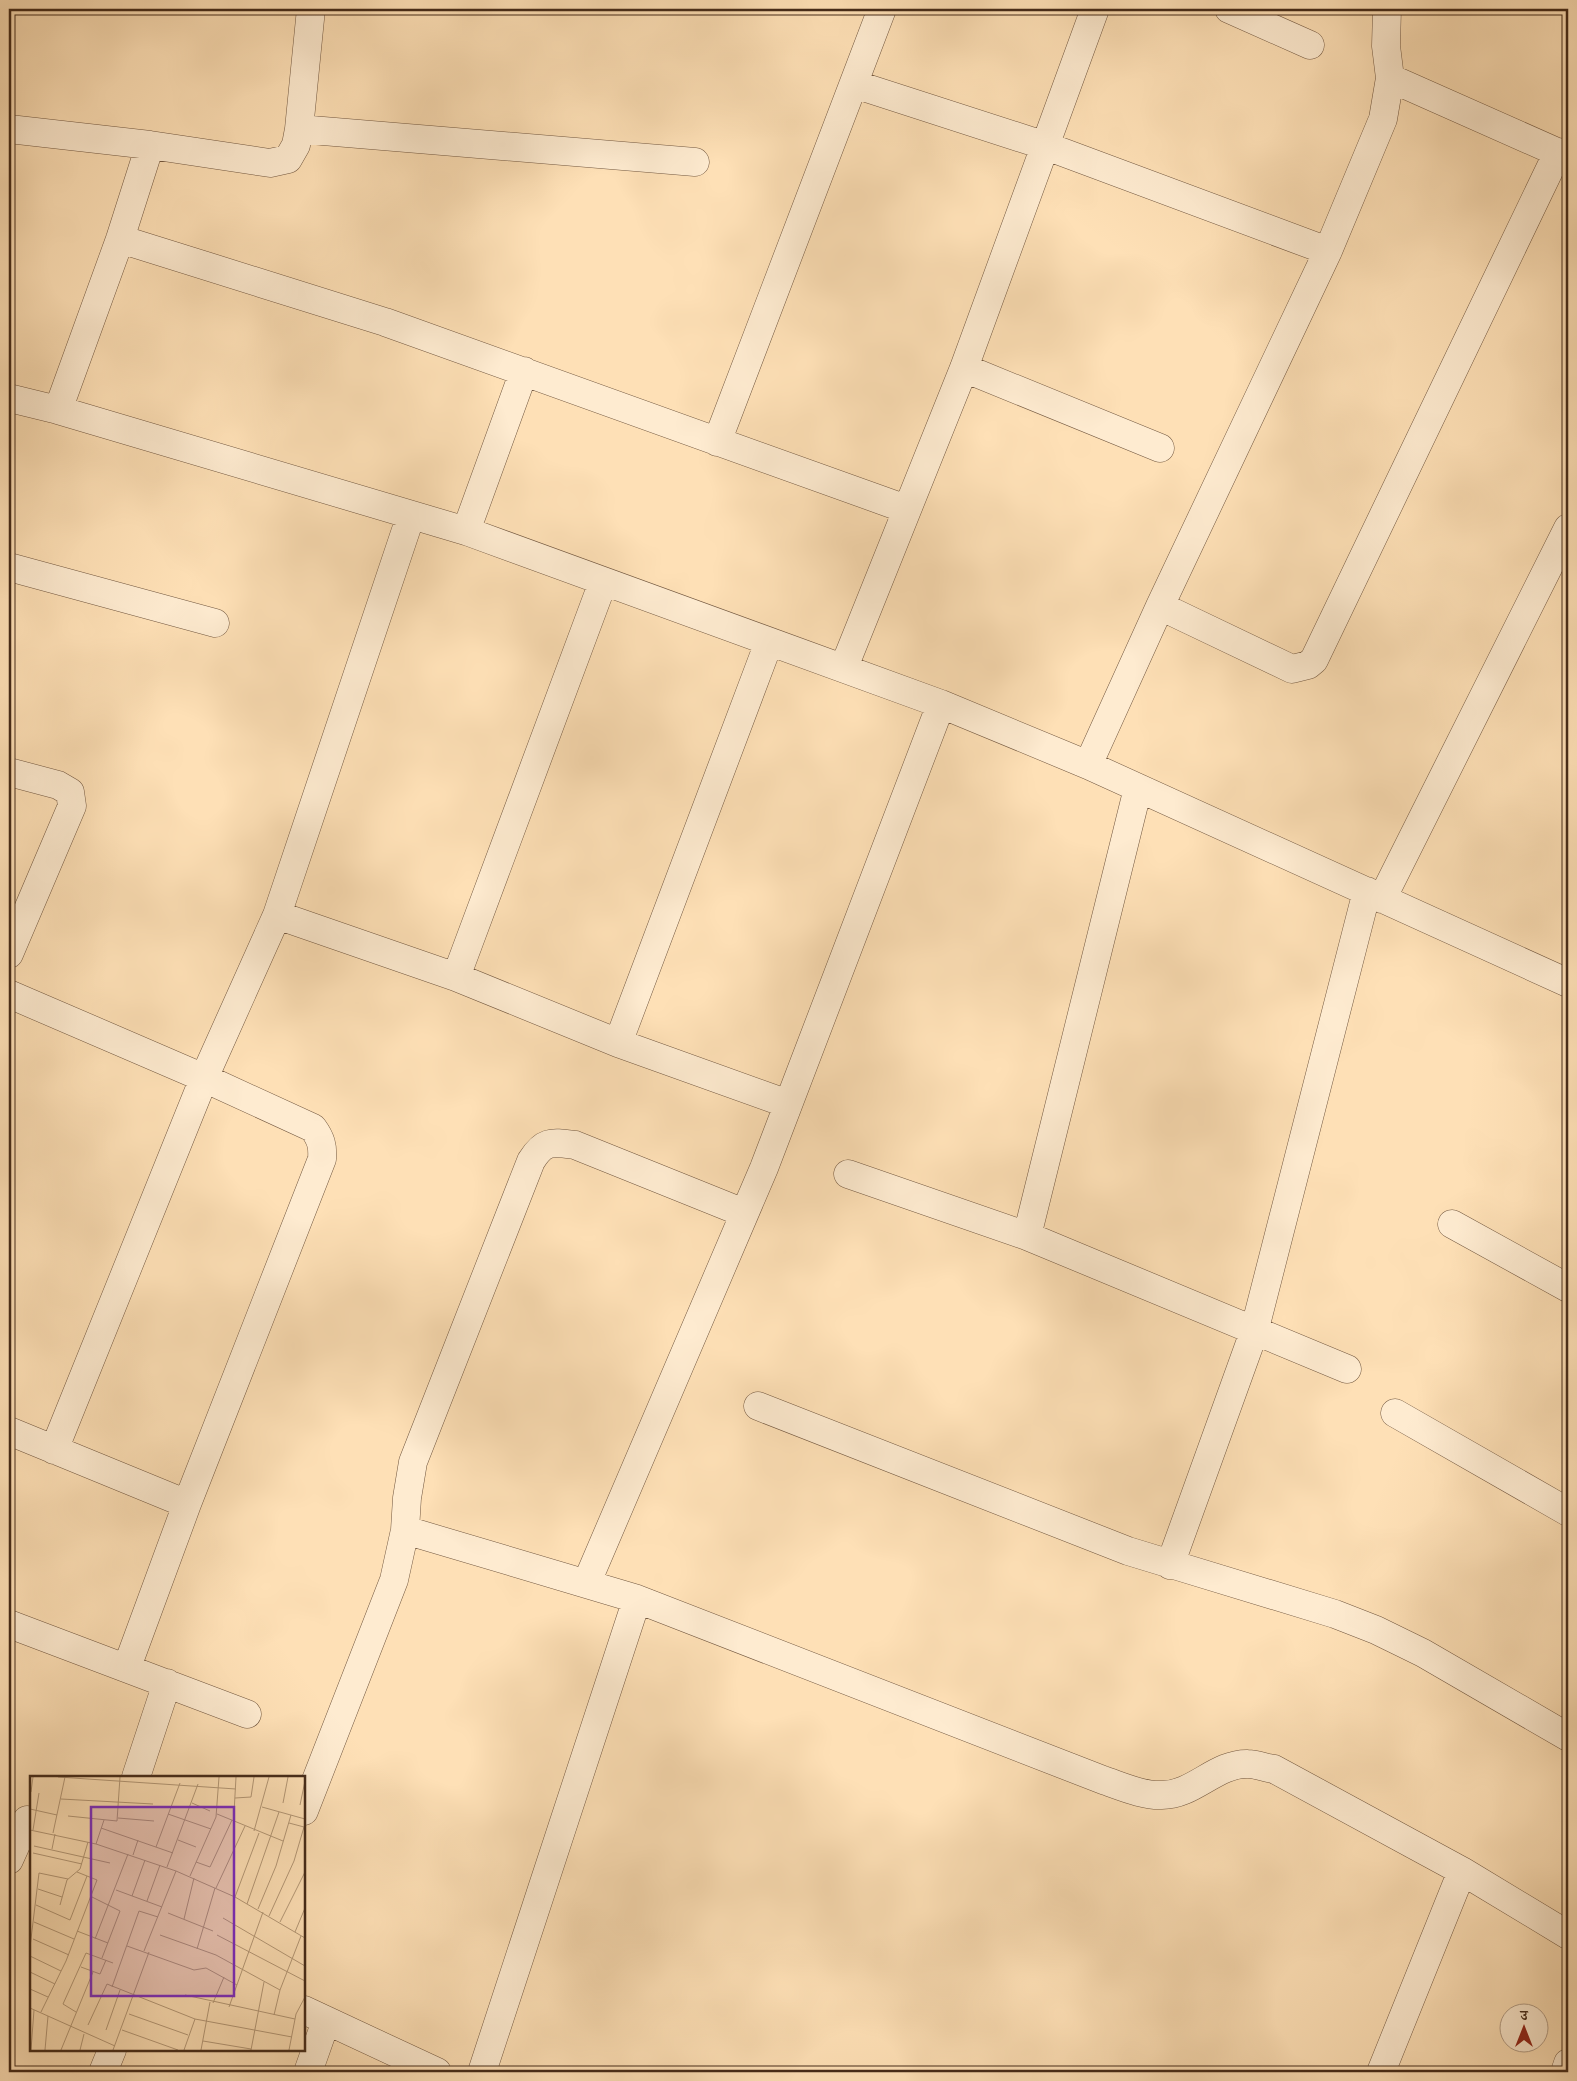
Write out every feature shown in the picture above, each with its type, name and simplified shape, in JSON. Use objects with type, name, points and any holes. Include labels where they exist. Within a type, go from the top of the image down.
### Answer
[{"type":"street","points":[[9,129],[150,145],[270,164],[288,160],[296,145],[299,129],[311,9]]},
{"type":"street","points":[[717,442],[882,9]]},
{"type":"street","points":[[844,667],[964,368],[1095,9]]},
{"type":"street","points":[[1229,9],[1310,45]]},
{"type":"street","points":[[1088,765],[1160,606],[1328,251],[1383,119],[1390,78],[1386,40],[1387,9]]},
{"type":"street","points":[[1160,606],[1292,670],[1308,666],[1314,660],[1563,155],[1390,78]]},
{"type":"street","points":[[854,84],[1046,146],[1328,251]]},
{"type":"street","points":[[299,129],[695,162]]},
{"type":"street","points":[[58,410],[120,238],[150,145]]},
{"type":"street","points":[[120,238],[385,322],[906,509]]},
{"type":"street","points":[[964,368],[1160,448]]},
{"type":"street","points":[[466,531],[524,371]]},
{"type":"street","points":[[9,398],[58,410],[466,531],[769,642],[844,667],[941,704],[1088,765],[1568,983]]},
{"type":"street","points":[[54,1450],[204,1078],[277,915],[411,515]]},
{"type":"street","points":[[1170,1566],[1254,1332],[1374,895],[1568,528]]},
{"type":"street","points":[[9,567],[215,622]]},
{"type":"street","points":[[456,977],[603,582]]},
{"type":"street","points":[[618,1043],[769,642]]},
{"type":"street","points":[[587,1582],[744,1213],[788,1104],[941,704]]},
{"type":"street","points":[[9,772],[67,789],[70,792],[72,806],[9,954]]},
{"type":"street","points":[[1027,1236],[1138,788]]},
{"type":"street","points":[[277,915],[456,977],[618,1043],[788,1104]]},
{"type":"street","points":[[9,994],[204,1078],[313,1128],[321,1138],[323,1148],[322,1159],[187,1504],[127,1667]]},
{"type":"street","points":[[305,1808],[394,1580],[405,1530],[407,1498],[413,1462],[531,1161],[538,1150],[545,1145],[555,1143],[574,1145],[744,1213]]},
{"type":"street","points":[[848,1174],[1027,1236],[1254,1332],[1347,1369]]},
{"type":"street","points":[[1452,1224],[1568,1288]]},
{"type":"street","points":[[758,1406],[1109,1544],[1170,1566],[1335,1614],[1376,1630],[1423,1653],[1568,1737]]},
{"type":"street","points":[[1395,1413],[1568,1512]]},
{"type":"street","points":[[9,1431],[187,1504]]},
{"type":"street","points":[[405,1530],[587,1582],[637,1599],[1103,1780],[1141,1792],[1162,1795],[1180,1792],[1226,1767],[1248,1764],[1274,1769],[1462,1871],[1568,1934]]},
{"type":"street","points":[[482,2072],[637,1599]]},
{"type":"street","points":[[9,1624],[127,1667],[247,1714]]},
{"type":"street","points":[[136,1776],[167,1683]]},
{"type":"street","points":[[9,1860],[22,1818]]},
{"type":"street","points":[[1381,2072],[1462,1871]]},
{"type":"street","points":[[308,2072],[315,2016],[437,2072]]},
{"type":"street","points":[[103,2072],[112,2051]]},
{"type":"street","points":[[1565,2072],[1568,2063]]}]
